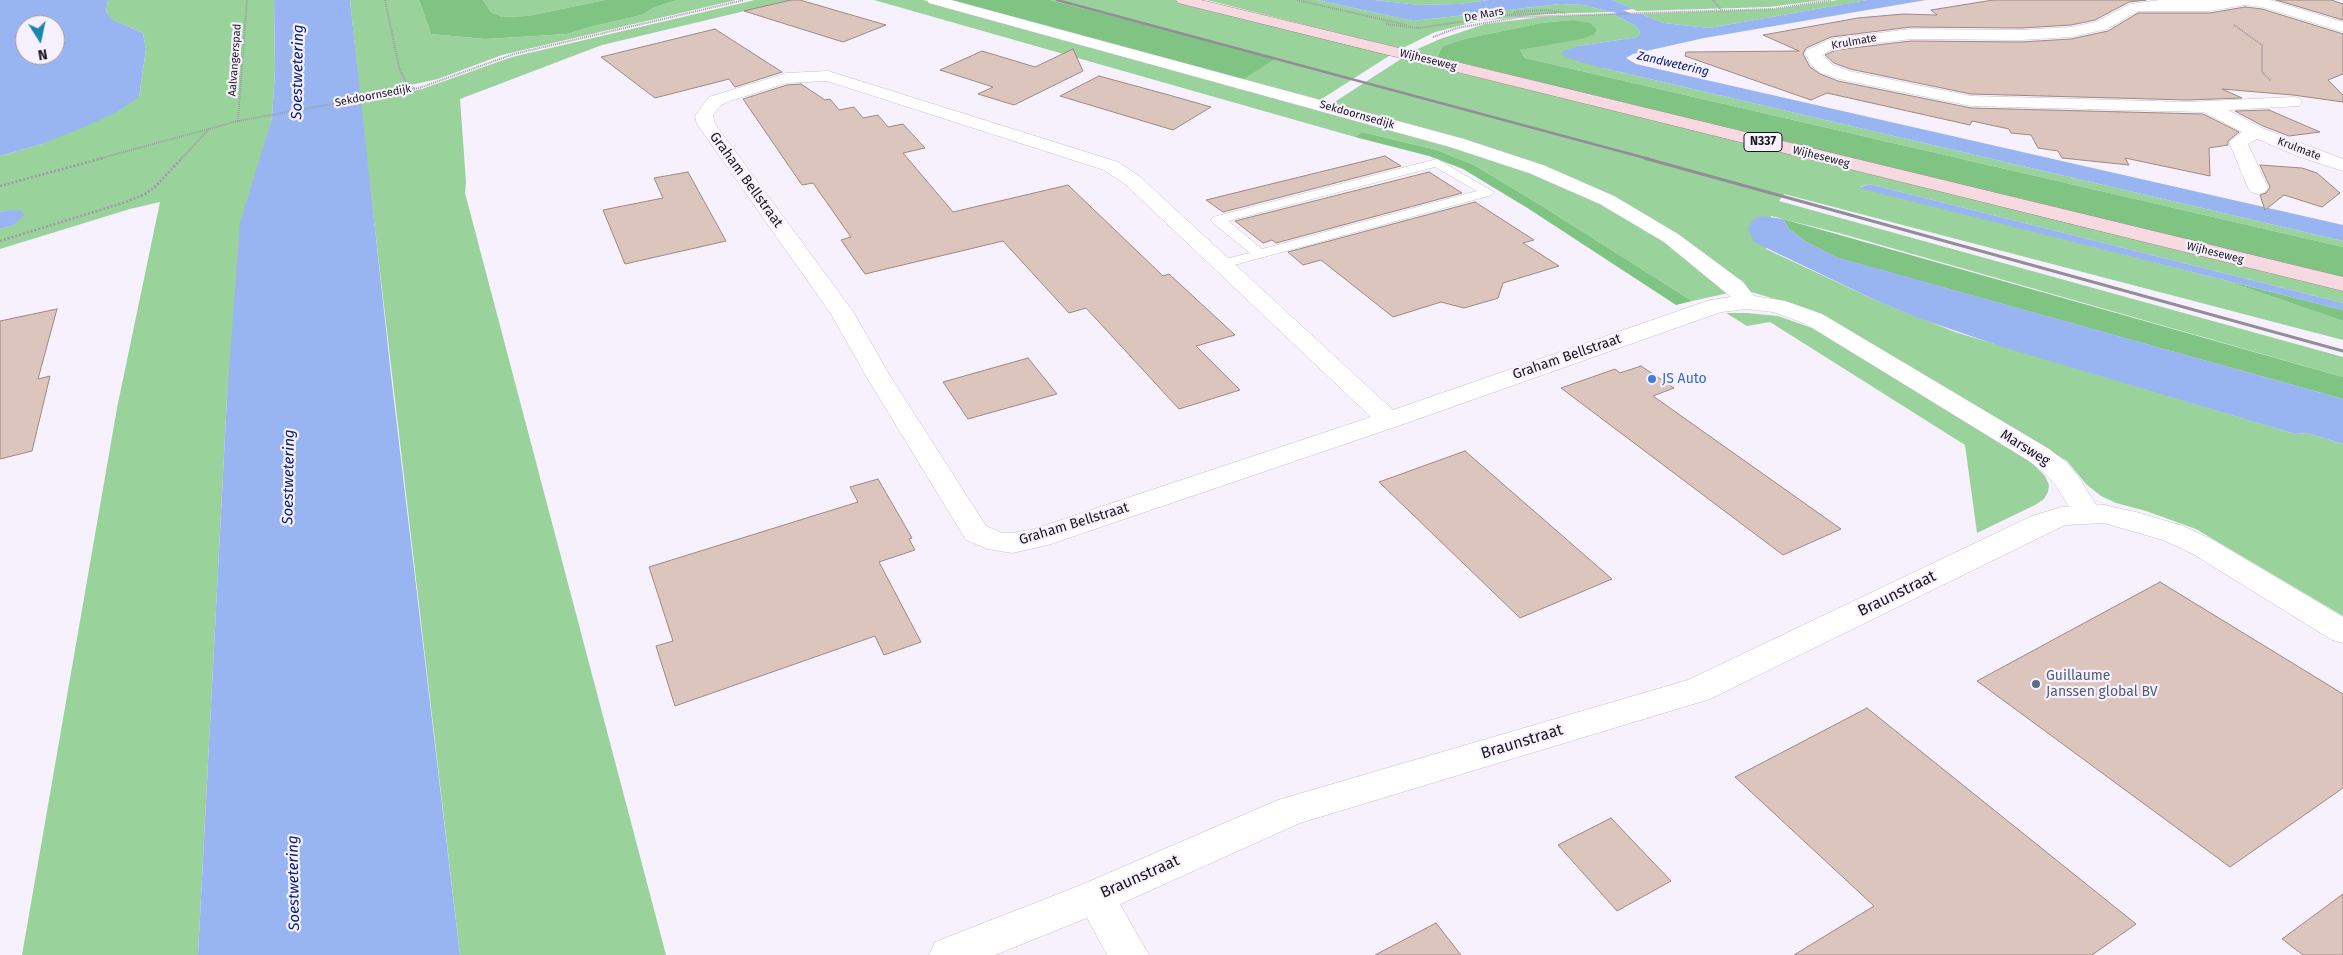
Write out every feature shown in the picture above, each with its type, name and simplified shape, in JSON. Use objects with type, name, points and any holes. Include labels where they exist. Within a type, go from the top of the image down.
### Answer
[{"type":"main road","name":"Wijheseweg","points":[[1183,0],[2343,284]]},
{"type":"street","name":"Sekdoornsedijk","points":[[934,0],[1457,143],[1536,169],[1600,197],[1671,238],[1735,286],[1747,302]]},
{"type":"street","name":"Krulmate","points":[[2293,102],[2206,106],[2015,104],[1971,101],[1845,75],[1827,69],[1818,62],[1814,53],[1831,44],[1911,34],[2021,35],[2071,32],[2102,26],[2135,7],[2160,5],[2206,6],[2245,1],[2264,3],[2343,27]]},
{"type":"street","name":"Graham Bellstraat","points":[[1389,420],[1132,180],[1111,166],[837,77],[811,76],[786,78],[715,101],[704,116],[706,124],[842,313],[970,526],[987,539],[1012,543],[1038,538],[1389,420],[1718,305],[1747,302]]},
{"type":"street","name":"Krulmate","points":[[2206,106],[2256,132],[2307,153],[2343,165]]},
{"type":"street","points":[[2256,132],[2238,142],[2258,188]]},
{"type":"street","name":"Marsweg","points":[[1747,302],[1777,306],[1814,319],[2039,455],[2056,468],[2068,482],[2086,514]]},
{"type":"street","points":[[2086,514],[2104,514],[2136,520],[2173,533],[2203,547],[2343,632]]},
{"type":"street","name":"Braunstraat","points":[[948,955],[1095,897],[1291,812],[1698,690],[2042,523],[2062,516],[2086,514]]},
{"type":"street","points":[[1095,897],[1129,955]]},
{"type":"lane","points":[[1222,264],[1260,254],[1488,192],[1437,163],[1218,220],[1260,254]]},
{"type":"path","name":"Aalvangerspad","points":[[238,121],[247,0]]},
{"type":"path","points":[[384,0],[399,68],[405,81],[414,89]]},
{"type":"path","name":"Sekdoornsedijk","points":[[0,186],[238,121],[414,89],[514,54],[744,0]]},
{"type":"path","points":[[1297,0],[1379,20],[1417,26],[1517,12],[1556,10],[1568,14]]},
{"type":"path","points":[[1712,0],[1722,11]]},
{"type":"path","name":"De Mars","points":[[1432,38],[1457,28],[1497,20],[1559,14],[1722,11],[1773,8],[1831,0]]},
{"type":"path","points":[[1297,4],[1342,15]]},
{"type":"path","points":[[2206,6],[2262,45],[2262,72],[2293,102]]},
{"type":"path","points":[[1385,24],[1419,28],[1507,15],[1553,12],[1559,14]]},
{"type":"path","points":[[0,241],[126,202],[145,194],[156,186],[210,128]]},
{"type":"green space","points":[[108,0],[274,0],[275,72],[272,118],[258,167],[227,398],[198,955],[22,955],[117,408],[160,202],[130,209],[0,249],[0,229],[14,225],[23,215],[19,210],[0,212],[0,156],[42,144],[139,97],[146,49],[143,33],[112,19],[106,12]]},
{"type":"green space","points":[[350,0],[419,0],[431,34],[485,39],[567,34],[642,15],[655,7],[678,0],[736,0],[502,55],[438,79],[360,96]]},
{"type":"green space","points":[[419,0],[483,0],[491,12],[502,17],[528,16],[605,0],[678,0],[655,7],[642,15],[567,34],[485,39],[431,34]]},
{"type":"green space","points":[[483,0],[605,0],[528,16],[502,17],[491,12]]},
{"type":"green space","points":[[755,0],[791,0],[602,45],[460,99],[466,182],[465,193],[666,955],[460,955],[360,101],[422,89],[512,57]]},
{"type":"green space","points":[[874,0],[923,0],[1494,157],[1580,191],[1628,218],[1674,248],[1728,293],[1692,301],[1474,165],[1437,150],[1362,132],[1355,137]]},
{"type":"green space","points":[[945,0],[1050,0],[1276,58],[1243,80]]},
{"type":"green space","points":[[1050,0],[1175,0],[1392,54],[1320,100],[1243,80],[1275,58]]},
{"type":"green space","points":[[1207,0],[1317,0],[1413,21],[1560,4],[1583,5],[1610,12],[1545,14],[1479,21],[1435,32],[1401,49]]},
{"type":"green space","points":[[1374,0],[1489,0],[1458,4],[1419,5]]},
{"type":"green space","points":[[1612,0],[1822,0],[1769,7],[1637,11]]},
{"type":"green space","points":[[1838,0],[1867,0],[1709,28],[1664,23],[1641,14],[1776,9]]},
{"type":"green space","points":[[1612,14],[1636,26],[1640,32],[1638,37],[1578,46],[1603,68],[2343,241],[2343,247],[1525,58],[1520,50],[1593,35],[1572,20],[1541,23],[1464,39],[1443,46],[1437,57],[1413,51],[1440,39],[1485,24],[1541,17]]},
{"type":"green space","points":[[1572,20],[1590,23],[1597,30],[1593,35],[1581,39],[1520,50],[1525,58],[2343,247],[2343,277],[1437,57],[1443,46],[1464,39],[1541,23]]},
{"type":"green space","points":[[1404,57],[2343,290],[2343,303],[1869,184],[1860,187],[2224,280],[2343,321],[2343,340],[1784,194],[1779,201],[2343,357],[2343,377],[1839,233],[1771,216],[1766,249],[1875,300],[1955,332],[2295,434],[2307,433],[2343,444],[2343,616],[2196,529],[2146,511],[2116,503],[2101,496],[2086,484],[2067,461],[1829,319],[1785,302],[1748,291],[1683,241],[1506,157],[1333,103]]},
{"type":"green space","points":[[1362,132],[1437,150],[1474,165],[1692,301],[1676,305],[1529,209],[1463,169],[1429,156],[1355,137]]},
{"type":"green space","points":[[1783,219],[2343,377],[2343,399],[1838,258],[1806,242],[1789,229]]},
{"type":"green space","points":[[2224,280],[2343,310],[2343,321]]},
{"type":"green space","points":[[1726,313],[1778,316],[1812,328],[2025,456],[2045,476],[2049,485],[2048,492],[2044,499],[2035,505],[1977,533],[1965,445],[1770,322],[1747,326]]},
{"type":"water","points":[[0,0],[108,0],[106,12],[112,19],[143,33],[146,49],[139,97],[117,112],[42,144],[0,156]]},
{"type":"water","name":"Soestwetering","points":[[274,0],[350,0],[392,384],[460,955],[198,955],[227,398],[240,223],[272,118],[275,72]]},
{"type":"water","points":[[1317,0],[1374,0],[1419,5],[1458,4],[1489,0],[1612,0],[1633,9],[1610,12],[1583,5],[1560,4],[1413,21]]},
{"type":"water","points":[[1867,0],[1926,0],[1704,38],[1633,54],[1626,58],[1636,64],[2343,225],[2343,241],[1603,68],[1573,60],[1561,54],[1563,51],[1578,46],[1638,37],[1640,32],[1636,26],[1612,14],[1641,14],[1664,23],[1709,28]]},
{"type":"water","points":[[1869,184],[2343,303],[2343,310],[1859,188]]},
{"type":"water","points":[[20,210],[24,215],[14,225],[0,229],[0,212]]},
{"type":"water","points":[[1761,216],[1783,219],[1789,229],[1806,242],[1839,258],[2343,399],[2343,444],[2307,433],[2295,434],[2006,348],[1921,319],[1875,300],[1754,242],[1748,229],[1752,220]]},
{"type":"building","points":[[791,0],[800,0],[886,25],[843,42],[744,11]]},
{"type":"building","points":[[1993,0],[2146,0],[2129,2],[2095,20],[2071,25],[2021,28],[1911,27],[1831,37],[1806,48],[1803,54],[1810,67],[1820,74],[1838,81],[1971,108],[2203,114],[2239,132],[2228,141],[2228,145],[2209,148],[2210,176],[2125,158],[2129,165],[2062,158],[2058,151],[2038,148],[2031,135],[2011,133],[2009,129],[1972,121],[1970,125],[1827,93],[1811,100],[1685,56],[1686,52],[1799,51],[1763,35],[1858,18],[1903,14],[1937,15],[1931,10]]},
{"type":"building","points":[[2276,0],[2331,0],[2343,4],[2343,20]]},
{"type":"building","points":[[2245,7],[2262,9],[2343,34],[2343,74],[2328,80],[2343,95],[2343,102],[2293,95],[2222,89],[2242,98],[2187,100],[1971,94],[1850,69],[1834,63],[1825,55],[1836,50],[1911,41],[2021,42],[2071,39],[2108,31],[2138,13],[2210,13]]},
{"type":"building","points":[[715,29],[782,72],[735,87],[729,79],[655,98],[601,57]]},
{"type":"building","points":[[1073,49],[1083,71],[1014,105],[978,94],[993,87],[940,70],[982,51],[1035,67]]},
{"type":"building","points":[[1099,76],[1211,107],[1173,130],[1060,96]]},
{"type":"building","points":[[801,84],[825,100],[830,99],[839,110],[854,107],[863,118],[878,115],[888,127],[903,124],[925,148],[903,153],[953,212],[1068,185],[1163,276],[1169,274],[1235,335],[1196,346],[1240,390],[1179,409],[1086,308],[1069,313],[1003,241],[865,274],[841,240],[851,237],[813,183],[802,185],[743,99],[787,85]]},
{"type":"building","points":[[2269,110],[2320,132],[2289,136],[2263,126],[2235,111]]},
{"type":"building","points":[[1385,156],[1401,166],[1223,212],[1206,200]]},
{"type":"building","points":[[2260,165],[2302,168],[2317,173],[2340,193],[2322,207],[2284,195],[2265,210],[2260,195],[2266,193],[2270,187]]},
{"type":"building","points":[[688,172],[726,241],[625,264],[603,210],[663,198],[654,178]]},
{"type":"building","points":[[1429,172],[1462,193],[1276,243],[1272,240],[1263,243],[1235,221]]},
{"type":"building","points":[[1475,202],[1534,240],[1523,243],[1559,266],[1503,283],[1498,298],[1492,300],[1464,308],[1441,302],[1393,317],[1321,260],[1303,265],[1288,252]]},
{"type":"building","points":[[57,309],[38,379],[50,376],[32,451],[0,459],[0,321]]},
{"type":"building","points":[[1028,358],[1057,394],[968,419],[943,382]]},
{"type":"building","points":[[1641,366],[1674,388],[1653,396],[1841,529],[1783,555],[1561,388],[1615,369],[1620,373]]},
{"type":"building","points":[[1465,451],[1612,579],[1520,618],[1379,482]]},
{"type":"building","points":[[878,479],[912,538],[909,539],[915,550],[879,562],[921,642],[884,655],[875,636],[675,706],[656,646],[673,641],[649,567],[858,502],[850,487]]},
{"type":"building","points":[[2160,582],[2343,694],[2343,788],[2230,867],[1977,681]]},
{"type":"building","points":[[1867,708],[2136,924],[2092,955],[1794,955],[1874,906],[1735,777]]},
{"type":"building","points":[[1611,818],[1671,881],[1617,911],[1558,845]]},
{"type":"building","points":[[2343,894],[2343,955],[2303,955],[2282,939]]},
{"type":"building","points":[[1436,923],[1461,955],[1375,955]]},
{"type":"waterway","name":"Zandwetering","points":[[1587,0],[1608,6],[1637,20]]},
{"type":"railway","points":[[1057,0],[1649,159]]},
{"type":"railway","points":[[1644,158],[2343,351]]},
{"type":"place","name":"JS Auto","points":[[1652,379]]},
{"type":"place","name":"Guillaume Janssen global BV","points":[[2036,684]]}]
